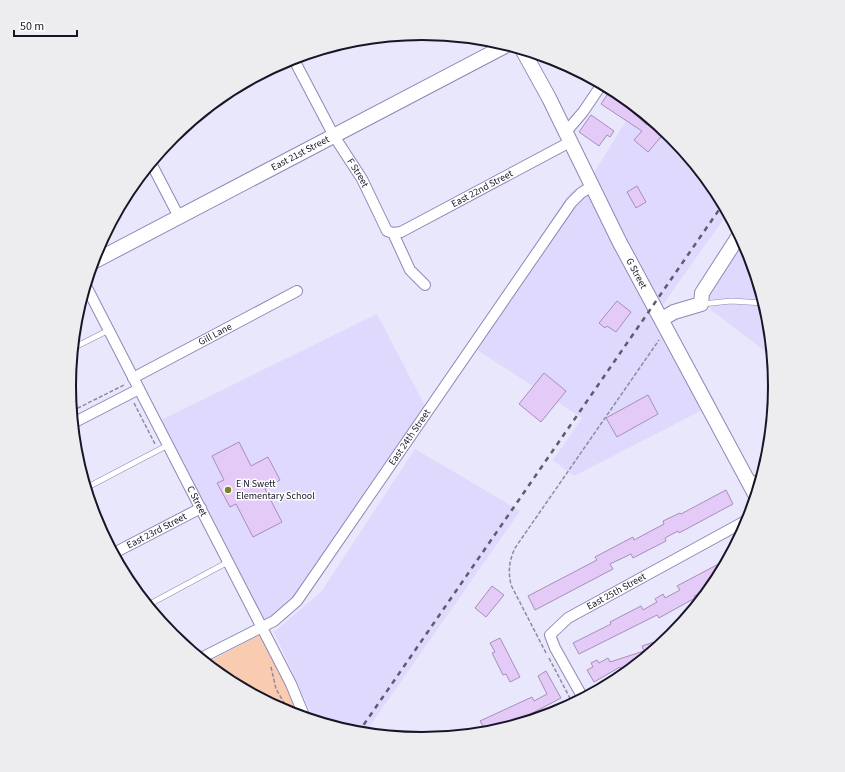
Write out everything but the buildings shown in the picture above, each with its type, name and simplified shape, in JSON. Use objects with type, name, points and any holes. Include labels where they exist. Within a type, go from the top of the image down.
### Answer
[{"type":"main road","name":"East 21st Street","points":[[102,257],[499,49]]},
{"type":"main road","name":"G Street","points":[[525,56],[568,137],[619,241],[755,483]]},
{"type":"main road","points":[[662,319],[674,312],[701,304],[702,293],[736,240]]},
{"type":"street","name":"F Street","points":[[296,64],[334,136],[362,179],[387,231],[393,233],[410,270],[425,285]]},
{"type":"street","points":[[568,137],[599,88]]},
{"type":"street","name":"East 22nd Street","points":[[393,233],[401,232],[568,137]]},
{"type":"street","points":[[154,168],[179,217]]},
{"type":"street","name":"East 24th Street","points":[[206,656],[262,628],[286,612],[298,601],[571,203],[581,193],[592,186]]},
{"type":"street","name":"C Street","points":[[89,292],[139,389],[163,447],[201,508],[291,684],[302,711]]},
{"type":"street","name":"Gill Lane","points":[[133,378],[297,292]]},
{"type":"street","points":[[78,420],[139,389]]},
{"type":"street","name":"East 23rd Street","points":[[118,551],[201,508]]},
{"type":"street","name":"East 25th Street","points":[[580,694],[554,648],[550,635],[568,618],[739,524]]},
{"type":"lane","points":[[701,304],[731,301],[759,303]]},
{"type":"lane","points":[[79,345],[109,330]]},
{"type":"lane","points":[[91,485],[163,447]]},
{"type":"lane","points":[[153,603],[228,562]]},
{"type":"path","points":[[570,699],[511,586],[508,575],[509,560],[515,548],[658,343],[660,337]]},
{"type":"path","points":[[77,409],[124,385],[163,447]]},
{"type":"path","points":[[271,665],[276,689],[284,703]]},
{"type":"shaded area","points":[[632,110],[651,126],[683,158],[697,175],[722,213],[725,218],[662,306],[716,403],[574,476],[553,460],[582,418],[468,344],[570,193],[591,178]]},
{"type":"shaded area","points":[[738,245],[757,296],[767,352],[711,310],[706,295]]},
{"type":"shaded area","points":[[377,314],[426,408],[293,599],[265,622],[159,421]]},
{"type":"shaded area","points":[[415,449],[520,511],[369,728],[310,714],[311,713],[274,632],[321,592]]},
{"type":"shaded area","points":[[263,633],[299,709],[249,686],[211,660]]},
{"type":"railway","points":[[363,726],[720,209]]},
{"type":"place","name":"E N Swett Elementary School","points":[[228,490]]}]
